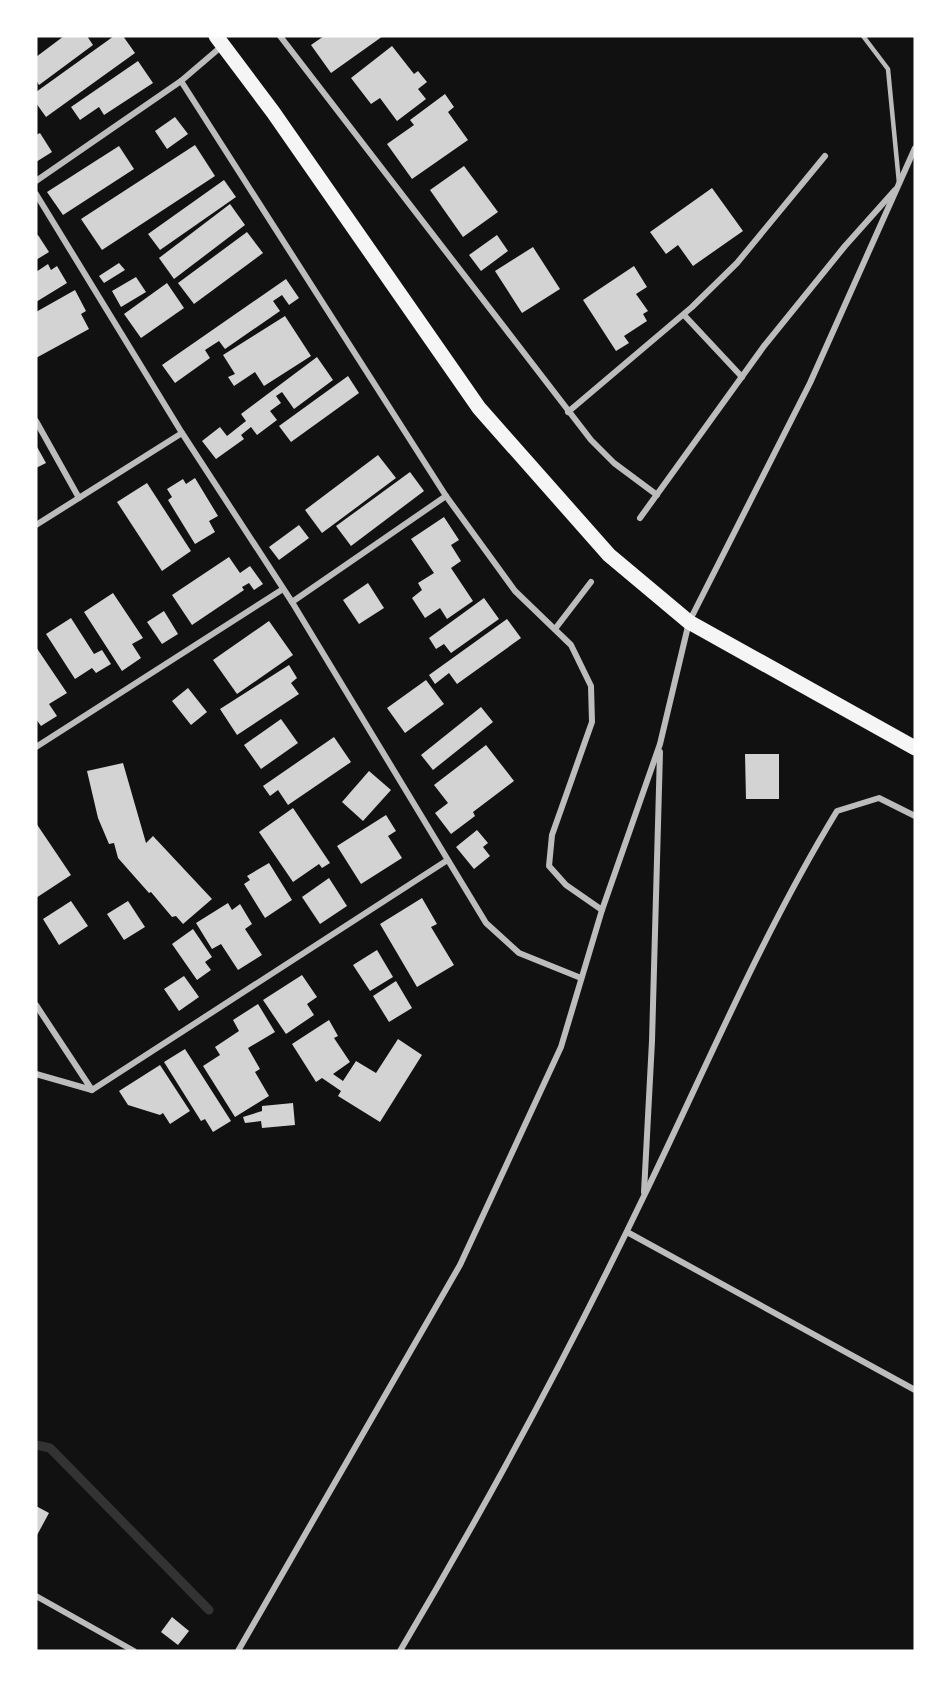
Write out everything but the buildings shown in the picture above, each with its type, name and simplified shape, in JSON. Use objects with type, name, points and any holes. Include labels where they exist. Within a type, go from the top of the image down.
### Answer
[{"type":"main road","points":[[220,41],[273,112],[479,408],[609,555],[689,622],[915,748]]},
{"type":"street","points":[[280,36],[568,412],[614,463],[657,495]]},
{"type":"street","points":[[36,182],[181,81],[220,41]]},
{"type":"street","points":[[181,81],[446,496],[515,591],[571,645],[591,686],[592,722],[552,835],[549,866],[566,885],[602,910]]},
{"type":"street","points":[[238,1651],[460,1265],[561,1047],[602,910],[660,744],[689,622],[810,383],[915,148]]},
{"type":"street","points":[[568,412],[684,315],[737,263],[825,156]]},
{"type":"street","points":[[640,518],[742,377],[845,246],[899,186]]},
{"type":"street","points":[[36,194],[182,433],[283,589],[446,861],[486,923],[519,953],[581,978]]},
{"type":"street","points":[[684,315],[742,377]]},
{"type":"street","points":[[36,421],[79,498]]},
{"type":"street","points":[[36,525],[182,433]]},
{"type":"street","points":[[291,602],[446,496]]},
{"type":"street","points":[[555,629],[591,582]]},
{"type":"street","points":[[36,747],[283,589]]},
{"type":"street","points":[[644,1195],[652,1041],[660,744]]},
{"type":"street","points":[[400,1651],[465,1542],[627,1232],[797,876],[837,811],[879,798],[915,816]]},
{"type":"street","points":[[36,1074],[92,1090],[446,861]]},
{"type":"street","points":[[36,1005],[92,1090]]},
{"type":"street","points":[[627,1232],[915,1390]]},
{"type":"street","points":[[36,1596],[134,1651]]},
{"type":"lane","points":[[863,36],[888,69],[899,186]]},
{"type":"waterway","points":[[36,1445],[50,1448],[209,1610]]}]
